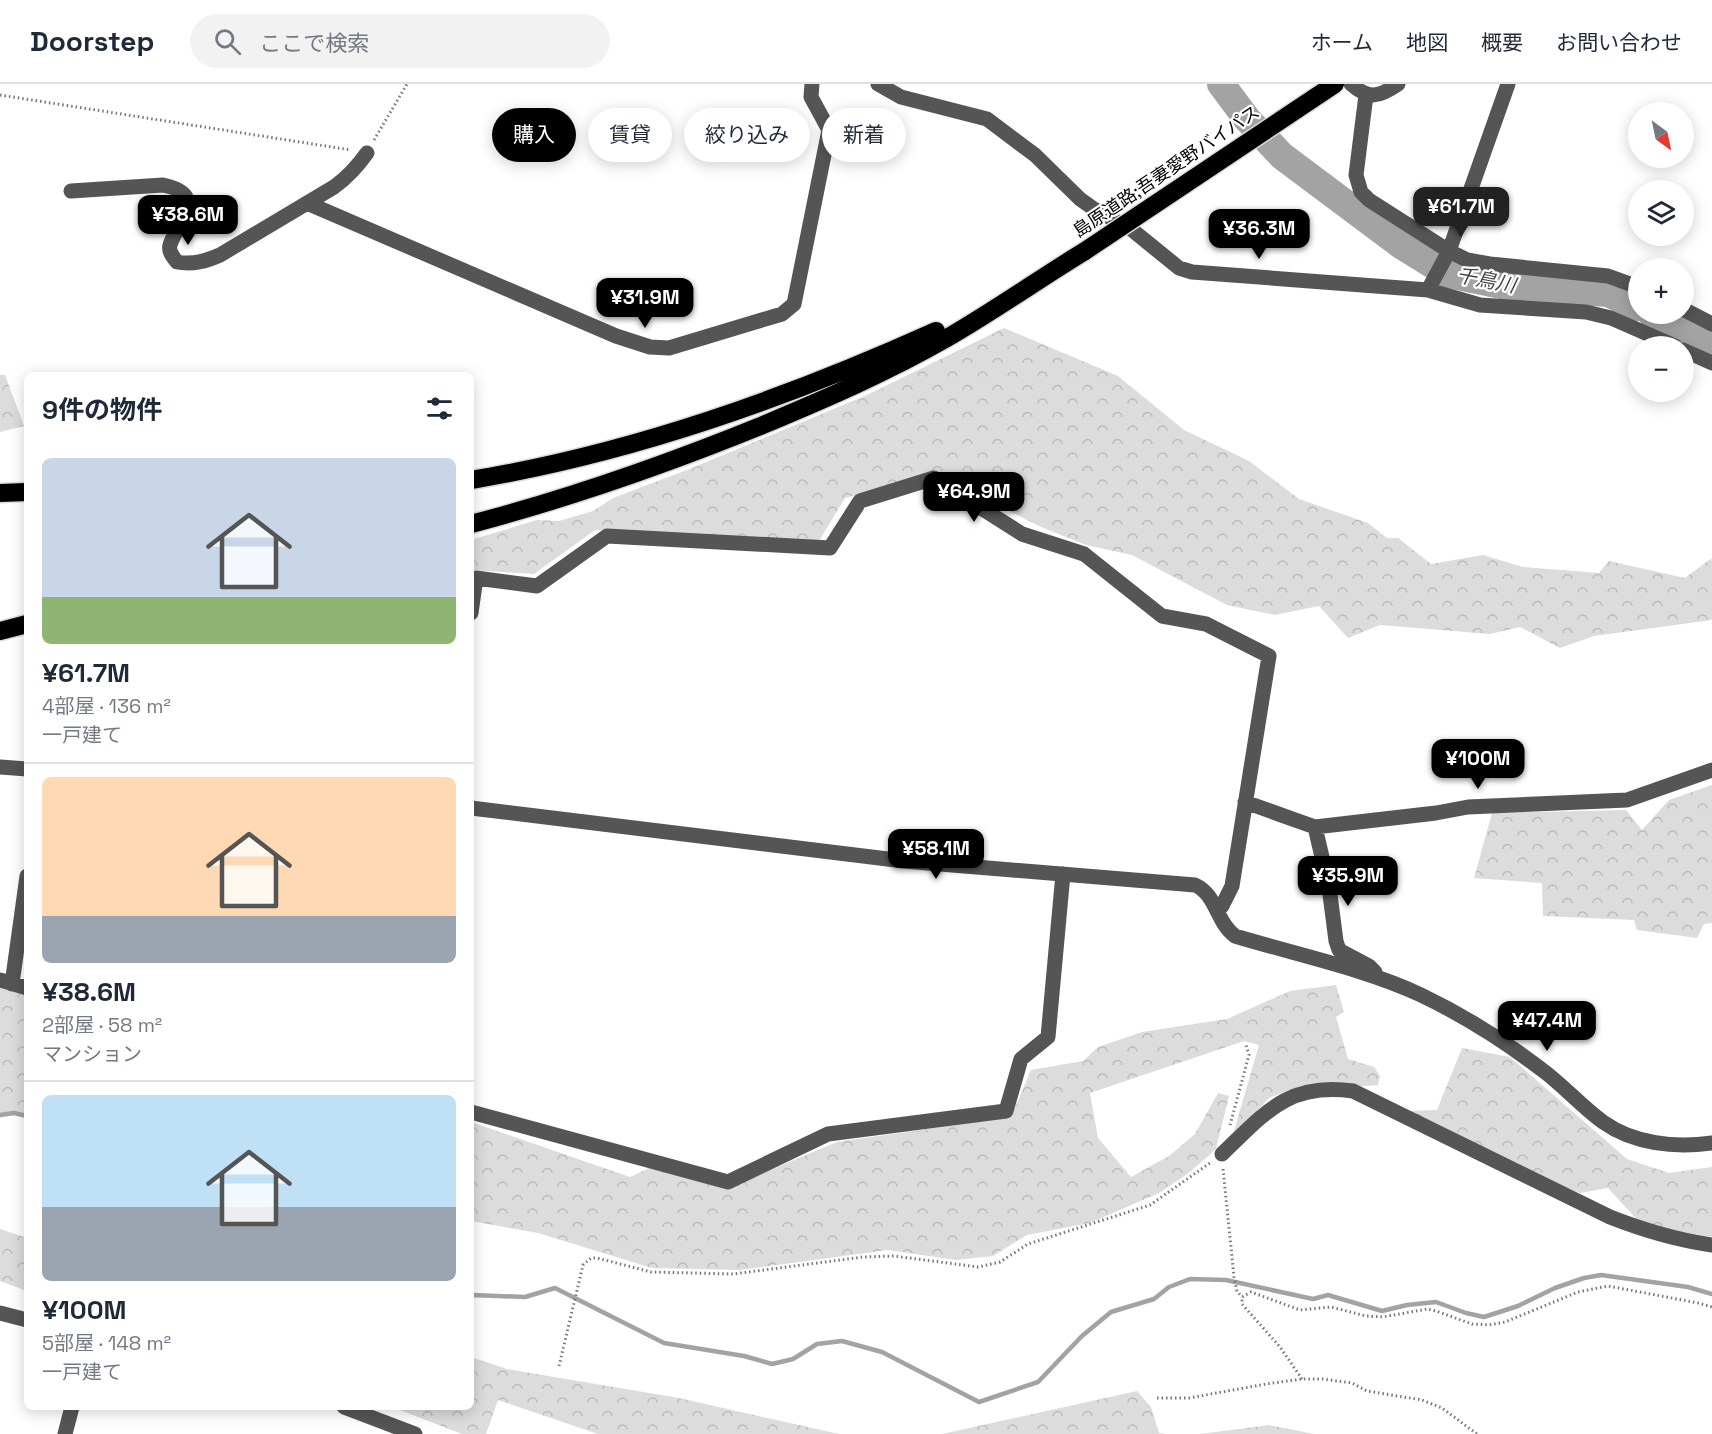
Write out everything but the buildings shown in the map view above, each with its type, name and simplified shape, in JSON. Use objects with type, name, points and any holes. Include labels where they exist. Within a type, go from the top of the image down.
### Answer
[{"type":"highway","name":"島原道路;吾妻愛野バイパス","points":[[1019,292],[1085,251],[1335,84]]},
{"type":"highway","points":[[474,480],[537,469],[601,453],[711,420],[859,366],[1019,292]]},
{"type":"highway","points":[[474,523],[626,478],[816,403],[882,373],[948,338],[1019,292]]},
{"type":"highway","points":[[0,493],[24,492]]},
{"type":"highway","points":[[0,632],[24,625]]},
{"type":"street","points":[[307,203],[616,336],[650,347],[669,348],[782,314],[794,304],[829,129],[811,97],[812,84]]},
{"type":"street","points":[[878,84],[901,97],[987,118],[1035,155],[1080,199],[1131,229],[1179,267],[1192,272],[1430,286],[1480,305],[1587,312],[1611,318],[1652,336]]},
{"type":"street","points":[[1351,84],[1366,95],[1388,91],[1398,84]]},
{"type":"street","points":[[1430,286],[1448,254],[1508,84]]},
{"type":"street","points":[[1366,95],[1356,176],[1361,192],[1369,200],[1448,254],[1490,264],[1608,276],[1628,283]]},
{"type":"street","points":[[71,192],[163,185],[173,187],[181,192],[188,206],[187,214],[170,244],[170,250],[177,262],[188,264],[206,261],[220,255],[307,203],[347,178],[367,153]]},
{"type":"street","points":[[1694,315],[1712,324]]},
{"type":"street","points":[[1694,355],[1712,363]]},
{"type":"street","points":[[474,592],[476,578],[537,586],[607,536],[830,548],[860,501],[934,478],[1022,534],[1084,554],[1162,616],[1206,624],[1269,656],[1232,886],[1217,911]]},
{"type":"street","points":[[0,767],[24,769]]},
{"type":"street","points":[[1245,802],[1315,827],[1436,813],[1468,807],[1627,800],[1712,770]]},
{"type":"street","points":[[474,808],[904,861],[1195,885],[1204,889],[1223,924],[1235,936],[1377,977],[1419,994],[1474,1021],[1544,1071],[1598,1118],[1624,1134],[1649,1142],[1672,1145],[1695,1146],[1712,1143]]},
{"type":"street","points":[[1315,827],[1329,886],[1339,950],[1370,966],[1377,977]]},
{"type":"street","points":[[474,1113],[728,1182],[828,1134],[1006,1111],[1021,1059],[1048,1037],[1063,874]]},
{"type":"street","points":[[24,891],[6,982],[24,987]]},
{"type":"street","points":[[1222,1154],[1272,1108],[1290,1098],[1318,1089],[1353,1090],[1610,1217],[1691,1242],[1712,1245]]},
{"type":"street","points":[[0,1313],[24,1319]]},
{"type":"street","points":[[65,1434],[71,1410]]},
{"type":"street","points":[[352,1410],[415,1434]]},
{"type":"path","points":[[0,95],[367,153],[407,84]]},
{"type":"path","points":[[1246,1045],[1249,1055],[1222,1154],[1235,1285],[1242,1297],[1242,1304],[1280,1347],[1302,1379]]},
{"type":"path","points":[[559,1366],[583,1265],[591,1258],[651,1272],[733,1274],[862,1257],[884,1257],[978,1267],[1000,1262],[1028,1244],[1150,1205],[1222,1154]]},
{"type":"path","points":[[1242,1297],[1251,1292],[1300,1310],[1331,1307],[1366,1316],[1383,1317],[1427,1309],[1472,1324],[1489,1325],[1505,1322],[1578,1292],[1608,1286],[1712,1307]]},
{"type":"path","points":[[1156,1398],[1189,1398],[1302,1379],[1323,1379],[1352,1383],[1368,1391],[1422,1401],[1442,1408],[1478,1434]]},
{"type":"green space","points":[[1004,328],[1118,376],[1184,430],[1249,461],[1299,499],[1368,523],[1387,538],[1398,538],[1431,564],[1483,555],[1523,567],[1599,573],[1609,561],[1685,578],[1712,559],[1712,620],[1594,636],[1560,648],[1520,627],[1490,634],[1380,625],[1348,638],[1319,606],[1275,615],[1227,605],[1132,555],[1086,545],[1041,527],[938,474],[845,498],[819,541],[595,530],[534,574],[474,570],[474,539],[537,520],[559,521],[593,511],[613,498],[692,468],[867,395]]},
{"type":"green space","points":[[0,375],[5,375],[24,426],[0,432]]},
{"type":"green space","points":[[1712,785],[1712,923],[1704,924],[1697,938],[1637,930],[1634,920],[1543,916],[1542,883],[1474,878],[1492,813],[1626,810],[1642,830],[1669,800]]},
{"type":"green space","points":[[1336,985],[1344,1012],[1336,1017],[1348,1059],[1374,1067],[1380,1076],[1378,1085],[1352,1087],[1303,1085],[1269,1098],[1232,1138],[1259,1045],[1244,1041],[1090,1093],[1098,1138],[1131,1177],[1169,1156],[1195,1134],[1218,1093],[1229,1096],[1216,1149],[1190,1172],[1159,1193],[1090,1223],[1027,1235],[993,1256],[956,1260],[888,1250],[739,1270],[652,1268],[538,1233],[474,1222],[474,1123],[630,1177],[651,1167],[725,1189],[837,1142],[1011,1117],[1031,1070],[1083,1061],[1098,1047],[1142,1032],[1227,1019],[1290,991]]},
{"type":"green space","points":[[0,988],[24,995],[24,1114],[0,1114]]},
{"type":"green space","points":[[1462,1048],[1510,1057],[1627,1159],[1669,1173],[1712,1167],[1712,1237],[1642,1225],[1608,1188],[1580,1193],[1497,1160],[1407,1111],[1437,1110]]},
{"type":"green space","points":[[0,1229],[24,1237],[24,1290],[0,1281]]},
{"type":"green space","points":[[474,1358],[507,1369],[679,1398],[839,1434],[598,1434],[498,1400],[486,1434],[462,1434],[400,1410],[474,1410]]},
{"type":"green space","points":[[1137,1391],[1151,1407],[1159,1433],[1167,1434],[942,1434]]},
{"type":"green space","points":[[1269,1425],[1314,1434],[1200,1434]]},
{"type":"waterway","name":"千鳥川","points":[[1221,84],[1247,119],[1282,156],[1401,245],[1448,274],[1511,287],[1608,293],[1628,302]]},
{"type":"waterway","name":"千鳥川","points":[[1674,324],[1712,341]]},
{"type":"waterway","points":[[0,1115],[14,1113],[24,1115]]},
{"type":"waterway","points":[[474,1295],[525,1297],[555,1288],[664,1343],[744,1356],[772,1364],[793,1359],[817,1344],[842,1341],[882,1352],[979,1402],[1038,1382],[1082,1336],[1111,1312],[1154,1299],[1169,1287],[1190,1279],[1226,1280],[1313,1299],[1328,1295],[1382,1311],[1407,1305],[1436,1302],[1484,1317],[1518,1306],[1555,1288],[1601,1275],[1688,1287],[1712,1294]]}]
